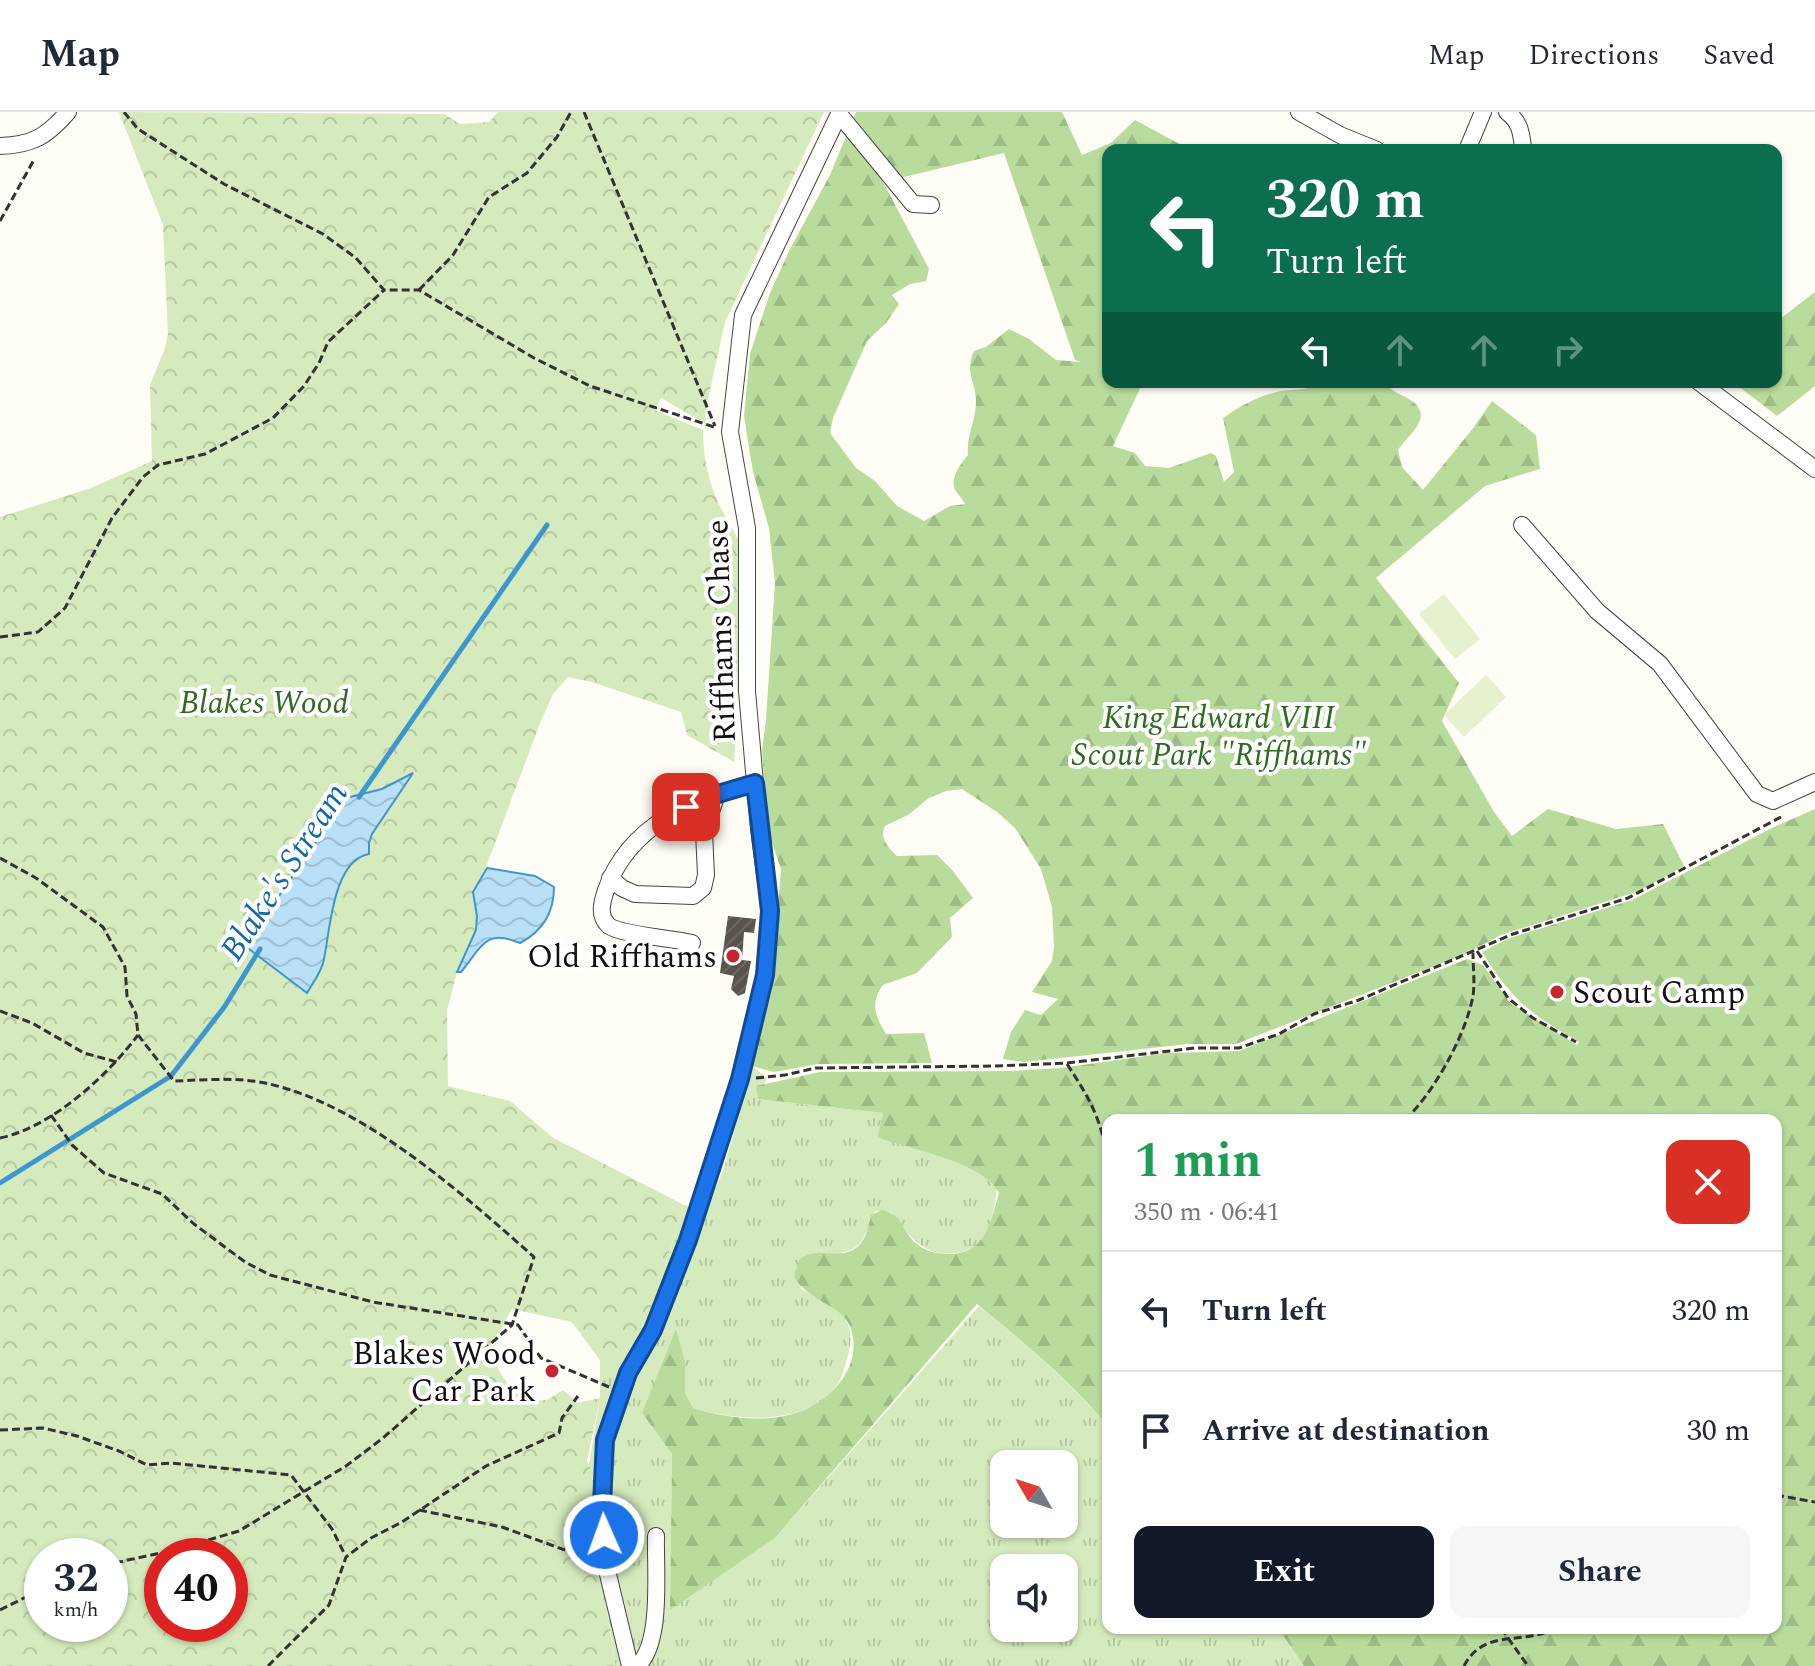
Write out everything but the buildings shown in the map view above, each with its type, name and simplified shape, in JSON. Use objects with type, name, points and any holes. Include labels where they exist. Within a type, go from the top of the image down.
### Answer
[{"type":"street","points":[[0,146],[17,146],[49,133],[68,112]]},
{"type":"street","points":[[1299,112],[1362,144]]},
{"type":"street","points":[[1470,144],[1483,112]]},
{"type":"street","points":[[1507,112],[1516,119],[1523,144]]},
{"type":"street","points":[[840,113],[913,204],[931,205]]},
{"type":"street","name":"Riffhams Chase","points":[[630,1666],[606,1566],[602,1504],[605,1440],[628,1373],[653,1330],[670,1289],[740,1079],[765,975],[770,911],[747,691],[747,528],[730,432],[743,315],[840,113]]},
{"type":"street","points":[[1707,388],[1815,469]]},
{"type":"street","points":[[1522,525],[1597,611],[1660,664],[1757,794],[1773,801],[1815,782]]},
{"type":"street","points":[[692,943],[619,932],[608,926],[602,916],[602,901],[610,878],[619,858],[665,818],[717,794],[755,783]]},
{"type":"street","points":[[610,878],[635,894],[693,896],[703,888],[706,875],[704,832],[717,794]]},
{"type":"street","points":[[637,1666],[649,1650],[654,1622],[656,1536]]},
{"type":"path","points":[[124,112],[138,129],[224,184],[323,234],[356,258],[384,290]]},
{"type":"path","points":[[419,290],[453,255],[489,197],[527,173],[557,137],[571,112]]},
{"type":"path","points":[[0,637],[38,632],[65,608],[112,518],[143,477],[158,465],[205,454],[273,418],[304,386],[328,342],[384,290],[419,290],[534,358],[590,386],[715,428],[584,112]]},
{"type":"path","points":[[0,221],[49,133]]},
{"type":"path","points":[[740,1079],[785,1075],[816,1068],[1067,1063],[1195,1048],[1239,1048],[1279,1034],[1314,1014],[1359,1000],[1513,934],[1628,898],[1782,816]]},
{"type":"path","points":[[0,858],[36,878],[103,927],[125,967],[127,996],[136,1014],[138,1035],[174,1081],[220,1079],[266,1083],[329,1105],[393,1144],[451,1187],[534,1257],[512,1325],[383,1438],[346,1466],[239,1531],[128,1560]]},
{"type":"path","points":[[1475,952],[1508,998],[1533,1018],[1576,1042]]},
{"type":"path","points":[[1411,1114],[1458,1040],[1473,995],[1475,952]]},
{"type":"path","points":[[0,1011],[32,1023],[84,1053],[117,1062]]},
{"type":"path","points":[[0,1138],[21,1133],[51,1115],[117,1062],[138,1035]]},
{"type":"path","points":[[1067,1063],[1091,1099],[1102,1130]]},
{"type":"path","points":[[51,1115],[72,1145],[104,1173],[162,1194],[194,1224],[245,1262],[270,1275],[373,1302],[518,1325],[541,1358],[594,1379],[621,1394]]},
{"type":"path","points":[[268,1666],[329,1605],[346,1557],[486,1466],[559,1433],[562,1418],[578,1396]]},
{"type":"path","points":[[0,1430],[43,1428],[77,1436],[147,1465],[171,1463],[291,1475],[332,1529],[346,1557]]},
{"type":"path","points":[[1782,1496],[1815,1502]]},
{"type":"path","points":[[419,1510],[502,1527],[606,1566]]},
{"type":"path","points":[[0,1610],[24,1598]]},
{"type":"path","points":[[1504,1634],[1528,1666]]},
{"type":"path","points":[[1464,1666],[1477,1648],[1506,1637],[1546,1634]]},
{"type":"green space","name":"Blakes Wood","points":[[119,112],[444,114],[460,124],[489,122],[498,112],[824,112],[725,322],[705,413],[706,429],[704,423],[661,398],[654,410],[703,430],[711,485],[745,555],[734,762],[687,735],[681,712],[568,677],[553,694],[540,723],[486,867],[473,892],[476,930],[457,972],[447,1010],[448,1086],[510,1101],[552,1137],[684,1205],[654,1301],[628,1352],[602,1363],[572,1322],[512,1309],[490,1347],[503,1377],[527,1401],[547,1400],[563,1390],[578,1403],[600,1398],[587,1461],[592,1472],[594,1513],[615,1666],[0,1666],[0,517],[91,488],[152,461],[150,385],[168,334],[163,225]]},
{"type":"green space","name":"King Edward VIII Scout Park \"Riffhams\"","points":[[856,112],[1062,112],[1082,155],[1102,147],[1102,388],[1140,388],[1113,446],[1135,453],[1145,466],[1169,468],[1211,453],[1216,456],[1224,482],[1234,472],[1223,418],[1255,399],[1309,388],[1390,388],[1412,401],[1421,414],[1417,426],[1398,450],[1402,467],[1423,490],[1492,401],[1536,435],[1540,469],[1485,486],[1376,578],[1459,683],[1442,721],[1494,812],[1512,836],[1548,809],[1616,829],[1663,824],[1684,866],[1639,891],[1501,935],[1465,954],[1236,1044],[1188,1044],[1024,1062],[1003,1059],[1011,1032],[1025,1010],[1041,1015],[1058,999],[1032,992],[1052,961],[1052,907],[1041,869],[1015,828],[962,789],[946,791],[885,826],[883,834],[897,856],[937,855],[973,898],[950,918],[952,937],[917,973],[883,985],[876,998],[877,1015],[886,1034],[924,1033],[932,1063],[818,1064],[774,1072],[752,1066],[754,1048],[771,993],[781,869],[768,831],[762,750],[775,583],[769,528],[753,472],[744,416],[750,354],[770,293],[830,175]],"holes":[[[1004,153],[1075,360],[1081,362],[1056,360],[1029,339],[1009,329],[986,347],[974,351],[970,371],[976,409],[968,455],[953,483],[965,504],[950,506],[924,521],[897,506],[875,481],[856,468],[830,433],[833,418],[867,341],[886,323],[899,304],[892,295],[910,284],[926,281],[929,269],[883,182]]]},
{"type":"green space","name":"King Edward VIII Scout Park \"Riffhams\"","points":[[1135,120],[1180,144],[1109,144]]},
{"type":"green space","points":[[1815,292],[1815,386],[1777,416],[1741,388],[1782,388],[1782,317]]},
{"type":"green space","points":[[1444,594],[1480,639],[1455,659],[1419,614]]},
{"type":"green space","points":[[1486,675],[1506,697],[1464,737],[1444,715]]},
{"type":"green space","points":[[1815,809],[1815,1666],[1304,1666],[1282,1634],[1782,1634],[1782,1114],[1102,1114],[1102,1419],[1062,1377],[977,1304],[775,1538],[670,1610],[672,1454],[642,1413],[676,1329],[685,1362],[685,1393],[693,1408],[732,1417],[773,1418],[810,1407],[827,1396],[841,1381],[851,1363],[854,1343],[851,1329],[841,1314],[807,1291],[794,1276],[799,1260],[815,1253],[841,1253],[856,1248],[864,1238],[871,1215],[882,1210],[895,1215],[912,1240],[924,1249],[947,1254],[960,1253],[978,1243],[984,1235],[999,1193],[991,1182],[964,1165],[882,1139],[878,1136],[883,1113],[758,1099],[756,1086],[820,1072],[1010,1071],[1061,1068],[1167,1053],[1239,1051],[1467,959],[1483,965],[1510,1003],[1577,1045],[1579,1042],[1523,1004],[1482,952],[1507,939],[1632,900]]},
{"type":"green space","points":[[752,1066],[767,1078],[758,1099],[883,1113],[984,1176],[997,1189],[986,1233],[978,1244],[968,1250],[945,1254],[935,1252],[918,1243],[891,1212],[875,1211],[857,1246],[844,1252],[820,1255],[800,1288],[842,1315],[848,1324],[850,1339],[846,1364],[839,1381],[821,1401],[805,1410],[767,1417],[728,1415],[693,1408],[685,1393],[685,1362],[642,1413],[672,1454],[670,1609],[775,1538],[979,1306],[1030,1348],[1102,1419],[1102,1634],[1282,1634],[1304,1666],[615,1666],[589,1465],[600,1398],[600,1358],[654,1301],[684,1205],[705,1212],[723,1171]]},
{"type":"water","points":[[413,773],[372,834],[369,854],[357,859],[341,882],[331,915],[323,964],[307,993],[245,946],[346,798],[382,789]]},
{"type":"water","points":[[487,868],[535,876],[554,887],[552,905],[541,927],[528,938],[520,943],[491,939],[485,942],[461,972],[457,972],[476,930],[473,892]]},
{"type":"waterway","name":"Blake's Stream","points":[[359,797],[547,525]]},
{"type":"waterway","name":"Blake's Stream","points":[[0,1183],[171,1076],[225,1006],[260,949]]},
{"type":"place","name":"Old Riffhams","points":[[733,956]]},
{"type":"place","name":"Scout Camp","points":[[1557,992]]},
{"type":"place","name":"Blakes Wood Car Park","points":[[552,1371]]},
{"type":"route","points":[[604,1535],[605,1440],[628,1373],[653,1330],[688,1240],[740,1079],[765,975],[770,911],[755,783],[686,807]]}]
